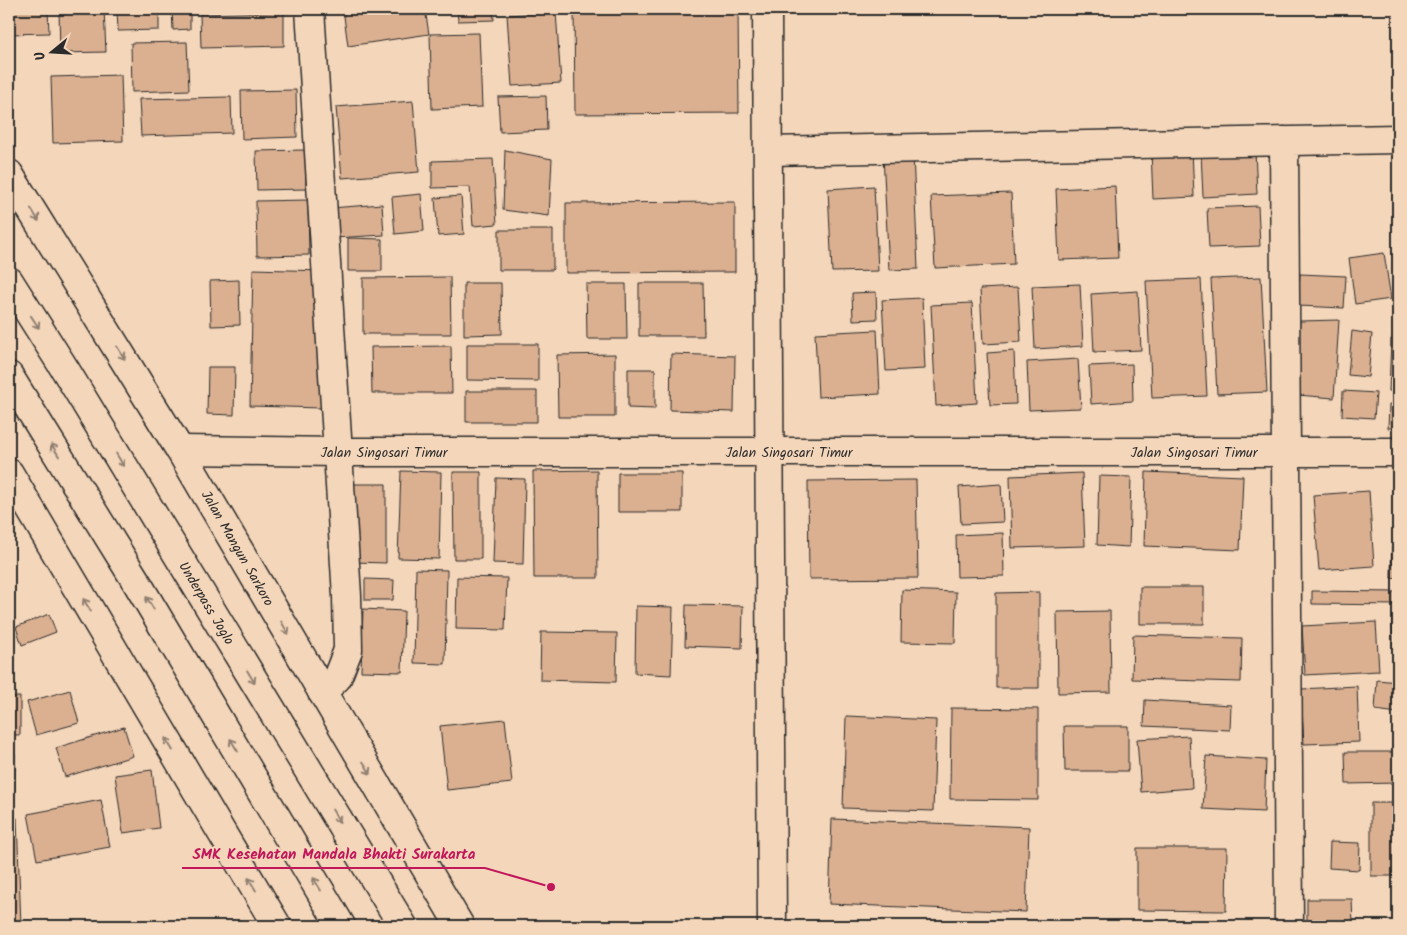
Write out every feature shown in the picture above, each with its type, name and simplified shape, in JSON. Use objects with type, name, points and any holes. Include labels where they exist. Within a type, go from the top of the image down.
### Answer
[{"type":"main road","points":[[310,9],[347,596],[348,650],[337,678],[322,692]]},
{"type":"main road","points":[[767,9],[772,926]]},
{"type":"main road","points":[[768,151],[1398,139]]},
{"type":"main road","points":[[1284,141],[1289,926]]},
{"type":"main road","name":"Jalan Mangun Sarkoro","points":[[9,174],[180,450],[460,926]]},
{"type":"main road","name":"Underpass Joglo","points":[[9,281],[66,371],[403,926]]},
{"type":"main road","points":[[9,376],[136,581],[341,926]]},
{"type":"main road","name":"Jalan Singosari Timur","points":[[180,450],[338,452],[1398,452]]},
{"type":"main road","points":[[9,473],[277,926]]},
{"type":"building","points":[[9,9],[48,9],[49,33],[9,34]]},
{"type":"building","points":[[59,9],[104,9],[106,52],[60,53]]},
{"type":"building","points":[[117,9],[159,9],[159,30],[118,31]]},
{"type":"building","points":[[172,9],[190,9],[190,29],[173,30]]},
{"type":"building","points":[[343,9],[425,9],[429,34],[348,46]]},
{"type":"building","points":[[457,9],[493,9],[494,20],[458,21]]},
{"type":"building","points":[[574,9],[738,9],[739,113],[575,114]]},
{"type":"building","points":[[284,12],[284,46],[201,48],[200,14]]},
{"type":"building","points":[[556,12],[561,83],[512,86],[507,15]]},
{"type":"building","points":[[479,33],[482,107],[432,109],[430,34]]},
{"type":"building","points":[[187,42],[189,90],[132,92],[131,43]]},
{"type":"building","points":[[121,75],[123,141],[53,143],[51,77]]},
{"type":"building","points":[[296,90],[297,137],[242,139],[241,91]]},
{"type":"building","points":[[546,96],[547,130],[500,132],[498,97]]},
{"type":"building","points":[[231,97],[232,133],[141,136],[139,99]]},
{"type":"building","points":[[413,101],[419,172],[342,178],[336,107]]},
{"type":"building","points":[[1192,149],[1194,197],[1153,199],[1151,150]]},
{"type":"building","points":[[305,150],[306,189],[257,190],[256,151]]},
{"type":"building","points":[[505,150],[552,159],[549,216],[503,210]]},
{"type":"building","points":[[1255,150],[1257,194],[1203,197],[1201,152]]},
{"type":"building","points":[[913,154],[918,269],[889,270],[883,155]]},
{"type":"building","points":[[493,159],[497,224],[473,226],[470,187],[432,188],[432,161]]},
{"type":"building","points":[[874,186],[878,271],[832,272],[828,189]]},
{"type":"building","points":[[1115,186],[1118,258],[1059,260],[1056,189]]},
{"type":"building","points":[[1011,193],[1014,264],[935,268],[931,196]]},
{"type":"building","points":[[421,194],[424,231],[395,234],[392,197]]},
{"type":"building","points":[[461,196],[464,234],[438,236],[435,198]]},
{"type":"building","points":[[308,200],[309,255],[257,256],[256,201]]},
{"type":"building","points":[[735,202],[735,272],[566,273],[566,203]]},
{"type":"building","points":[[382,204],[384,235],[334,238],[331,208]]},
{"type":"building","points":[[1258,206],[1260,246],[1209,248],[1207,208]]},
{"type":"building","points":[[499,230],[553,230],[553,270],[499,270]]},
{"type":"building","points":[[348,238],[382,239],[382,271],[348,271]]},
{"type":"building","points":[[1384,253],[1391,299],[1355,304],[1349,258]]},
{"type":"building","points":[[1396,265],[1398,265],[1398,316]]},
{"type":"building","points":[[253,269],[324,271],[321,408],[250,406]]},
{"type":"building","points":[[1300,274],[1346,276],[1344,308],[1298,306]]},
{"type":"building","points":[[450,277],[451,334],[363,334],[363,278]]},
{"type":"building","points":[[1261,277],[1267,392],[1217,394],[1211,279]]},
{"type":"building","points":[[1201,279],[1207,396],[1152,398],[1146,281]]},
{"type":"building","points":[[239,280],[240,325],[211,326],[210,281]]},
{"type":"building","points":[[464,283],[501,283],[502,334],[464,335]]},
{"type":"building","points":[[639,283],[703,283],[704,336],[639,336]]},
{"type":"building","points":[[586,284],[626,284],[627,339],[587,339]]},
{"type":"building","points":[[1080,284],[1083,346],[1035,349],[1032,286]]},
{"type":"building","points":[[1018,287],[1021,342],[983,344],[980,289]]},
{"type":"building","points":[[1138,291],[1141,350],[1094,352],[1091,294]]},
{"type":"building","points":[[876,292],[877,319],[853,320],[852,293]]},
{"type":"building","points":[[922,298],[925,369],[886,371],[882,300]]},
{"type":"building","points":[[972,303],[977,403],[936,406],[931,305]]},
{"type":"building","points":[[1339,320],[1334,398],[1297,395],[1300,321]]},
{"type":"building","points":[[877,330],[880,394],[818,397],[815,333]]},
{"type":"building","points":[[1352,331],[1372,334],[1368,377],[1348,375]]},
{"type":"building","points":[[1391,339],[1398,339],[1398,392],[1389,391]]},
{"type":"building","points":[[467,344],[538,344],[538,381],[467,380]]},
{"type":"building","points":[[451,346],[452,393],[372,393],[371,347]]},
{"type":"building","points":[[1014,351],[1016,404],[990,405],[987,353]]},
{"type":"building","points":[[615,354],[615,417],[558,417],[557,355]]},
{"type":"building","points":[[671,354],[735,356],[734,412],[670,410]]},
{"type":"building","points":[[1078,359],[1081,408],[1029,410],[1027,362]]},
{"type":"building","points":[[1132,364],[1133,401],[1091,404],[1089,366]]},
{"type":"building","points":[[208,367],[235,367],[234,415],[207,414]]},
{"type":"building","points":[[628,369],[655,369],[655,409],[628,408]]},
{"type":"building","points":[[466,391],[537,391],[537,422],[466,422]]},
{"type":"building","points":[[1343,391],[1376,393],[1374,418],[1342,416]]},
{"type":"building","points":[[1389,404],[1398,404],[1398,428],[1388,428]]},
{"type":"building","points":[[597,470],[598,578],[534,578],[533,471]]},
{"type":"building","points":[[401,471],[441,472],[439,559],[398,558]]},
{"type":"building","points":[[453,472],[481,472],[481,559],[454,559]]},
{"type":"building","points":[[1146,472],[1243,476],[1240,550],[1144,546]]},
{"type":"building","points":[[618,473],[682,473],[682,512],[618,512]]},
{"type":"building","points":[[1082,473],[1085,546],[1012,548],[1010,476]]},
{"type":"building","points":[[1099,476],[1131,477],[1129,547],[1097,545]]},
{"type":"building","points":[[496,478],[525,479],[523,564],[493,563]]},
{"type":"building","points":[[916,480],[918,578],[809,579],[808,481]]},
{"type":"building","points":[[354,484],[386,484],[386,563],[354,562]]},
{"type":"building","points":[[1001,484],[1003,522],[961,524],[959,487]]},
{"type":"building","points":[[1369,491],[1374,566],[1319,570],[1313,495]]},
{"type":"building","points":[[1003,533],[1004,576],[957,577],[956,535]]},
{"type":"building","points":[[1392,547],[1398,547],[1398,579],[1391,578]]},
{"type":"building","points":[[416,569],[447,570],[445,664],[414,663]]},
{"type":"building","points":[[457,577],[507,578],[505,630],[456,629]]},
{"type":"building","points":[[365,579],[394,580],[393,600],[365,600]]},
{"type":"building","points":[[1140,587],[1204,587],[1204,624],[1140,624]]},
{"type":"building","points":[[902,590],[956,592],[955,643],[901,642]]},
{"type":"building","points":[[1312,591],[1398,592],[1398,605],[1312,604]]},
{"type":"building","points":[[1039,592],[1039,688],[996,688],[996,593]]},
{"type":"building","points":[[686,605],[743,606],[742,648],[685,646]]},
{"type":"building","points":[[636,606],[673,607],[671,675],[635,673]]},
{"type":"building","points":[[363,609],[404,611],[402,672],[361,671]]},
{"type":"building","points":[[1110,611],[1111,692],[1058,693],[1057,612]]},
{"type":"building","points":[[49,614],[56,632],[22,645],[16,627]]},
{"type":"building","points":[[1392,621],[1398,621],[1398,666],[1394,666]]},
{"type":"building","points":[[1376,622],[1379,671],[1305,675],[1302,626]]},
{"type":"building","points":[[541,632],[617,633],[616,682],[540,680]]},
{"type":"building","points":[[1133,635],[1242,638],[1241,682],[1132,679]]},
{"type":"building","points":[[1377,680],[1398,682],[1398,713],[1375,710]]},
{"type":"building","points":[[1357,686],[1359,742],[1304,744],[1301,689]]},
{"type":"building","points":[[70,690],[79,723],[36,735],[27,702]]},
{"type":"building","points":[[9,697],[20,697],[20,735],[9,735]]},
{"type":"building","points":[[1145,700],[1231,705],[1230,730],[1144,726]]},
{"type":"building","points":[[951,708],[1038,709],[1038,800],[950,799]]},
{"type":"building","points":[[846,716],[936,720],[933,811],[843,808]]},
{"type":"building","points":[[505,719],[512,783],[447,790],[440,726]]},
{"type":"building","points":[[1064,726],[1128,726],[1128,771],[1065,771]]},
{"type":"building","points":[[124,727],[133,756],[65,777],[56,748]]},
{"type":"building","points":[[1189,736],[1192,788],[1141,792],[1137,739]]},
{"type":"building","points":[[1345,752],[1398,752],[1398,783],[1346,784]]},
{"type":"building","points":[[9,753],[15,754],[14,799],[9,799]]},
{"type":"building","points":[[1206,756],[1266,760],[1264,812],[1203,809]]},
{"type":"building","points":[[152,770],[159,828],[123,833],[115,775]]},
{"type":"building","points":[[101,800],[110,847],[37,860],[28,814]]},
{"type":"building","points":[[1371,803],[1398,803],[1398,876],[1371,876]]},
{"type":"building","points":[[9,818],[17,818],[21,926],[9,926]]},
{"type":"building","points":[[832,819],[1029,827],[1026,912],[829,904]]},
{"type":"building","points":[[1330,842],[1360,843],[1359,870],[1329,868]]},
{"type":"building","points":[[1137,848],[1227,848],[1226,911],[1137,910]]},
{"type":"building","points":[[1307,899],[1352,899],[1353,926],[1307,926]]},
{"type":"building","points":[[1109,922],[1162,926],[1109,926]]},
{"type":"place","name":"SMK Kesehatan Mandala Bhakti Surakarta","points":[[551,887]]}]
